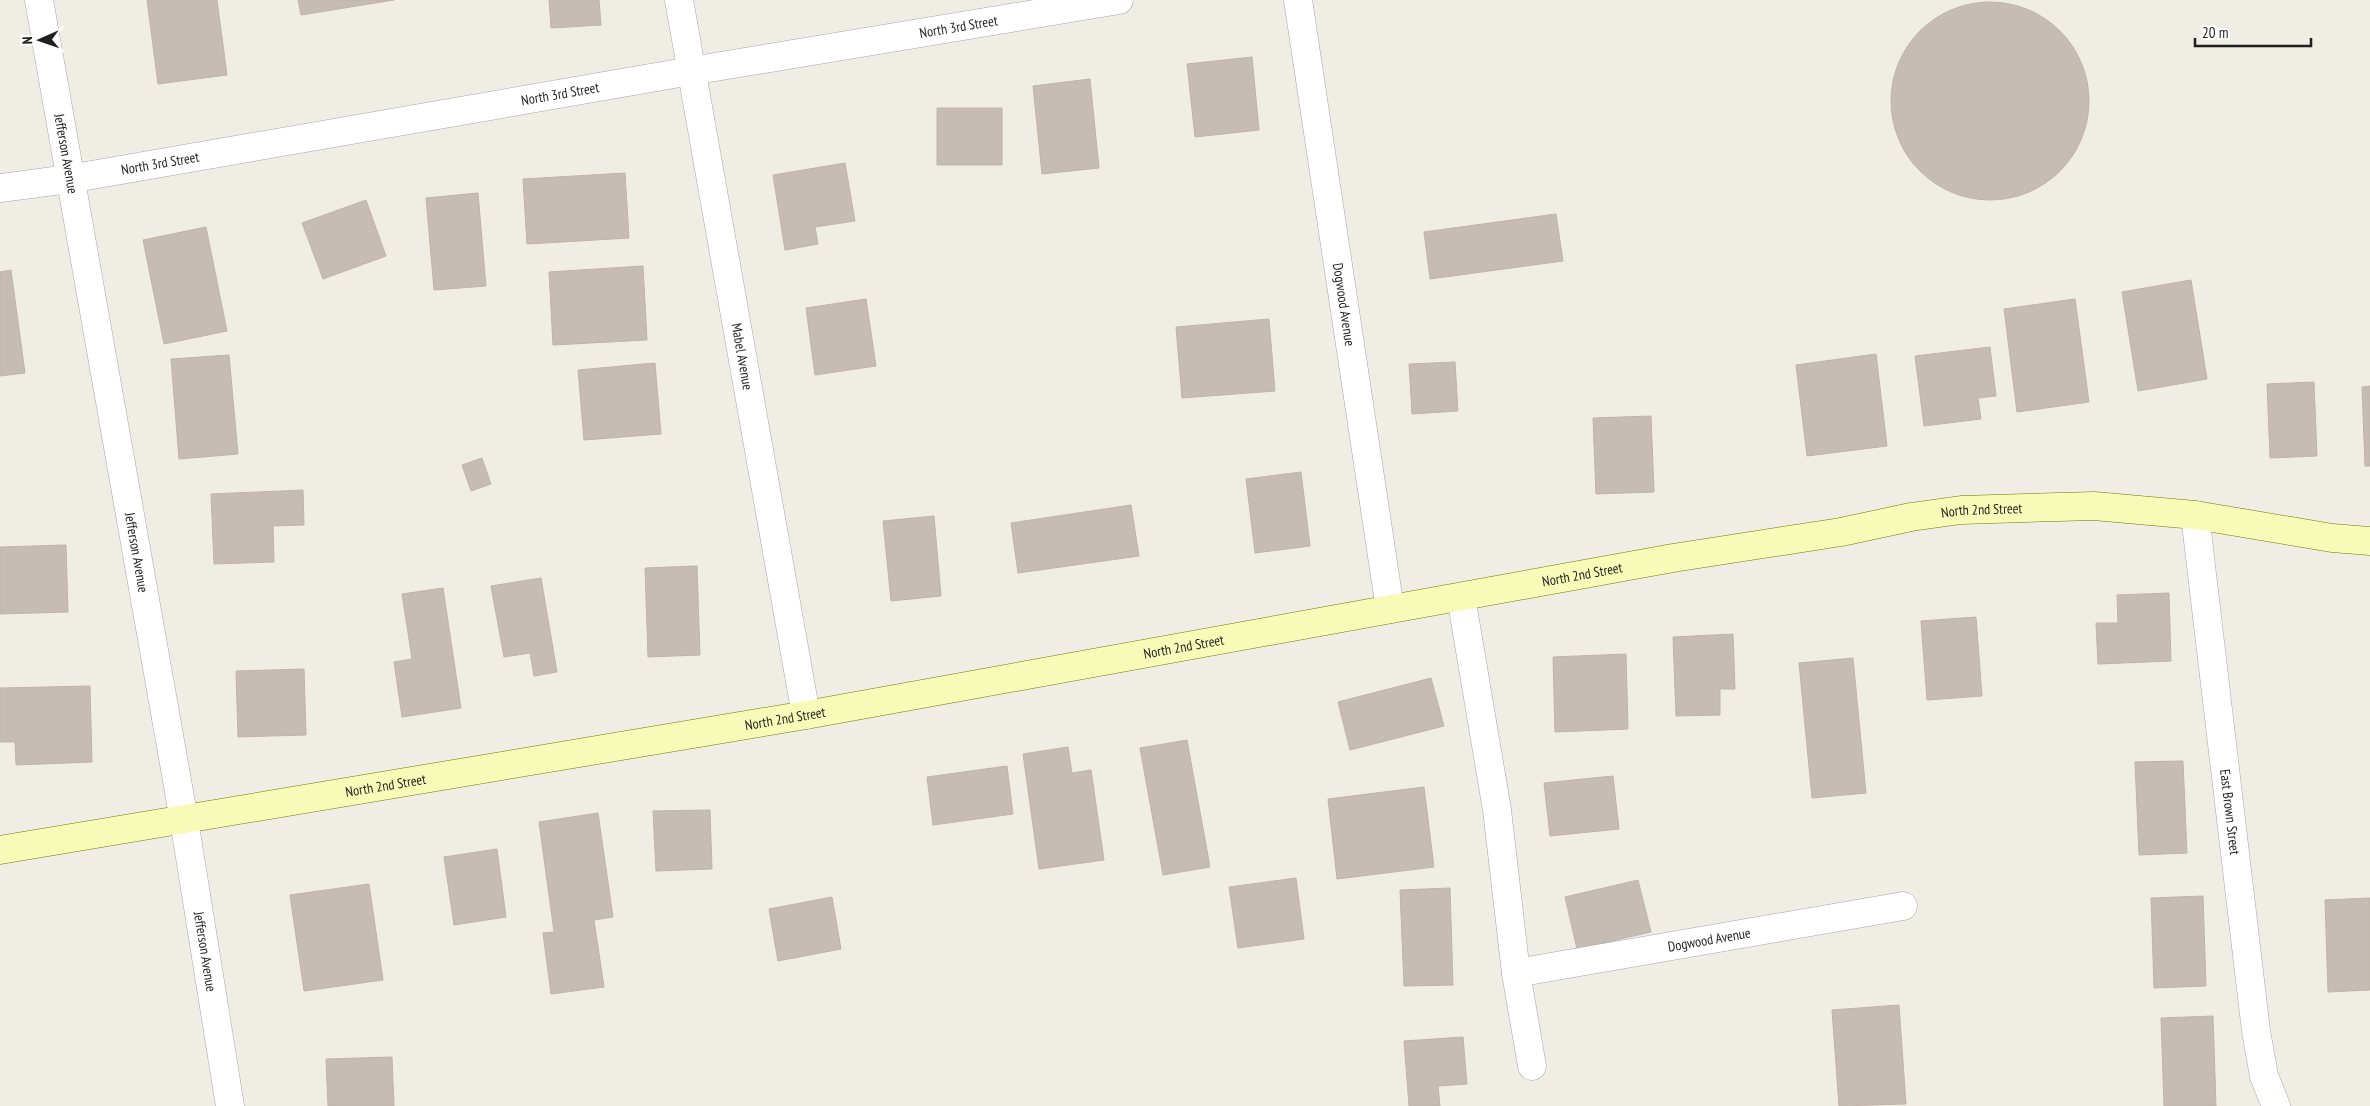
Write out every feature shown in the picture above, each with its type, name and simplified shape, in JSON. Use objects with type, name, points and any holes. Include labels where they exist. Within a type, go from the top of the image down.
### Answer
[{"type":"street","name":"Jefferson Avenue","points":[[39,0],[69,179],[184,820],[230,1106]]},
{"type":"street","name":"Mabel Avenue","points":[[679,0],[806,715]]},
{"type":"street","name":"North 3rd Street","points":[[0,188],[69,179],[691,71],[1119,0]]},
{"type":"street","name":"Dogwood Avenue","points":[[1298,0],[1390,609]]},
{"type":"street","name":"North 2nd Street","points":[[0,850],[806,715],[1390,609],[1461,598],[1672,558],[1841,532],[1911,517],[1961,510],[2094,506],[2195,514],[2332,538],[2370,541]]},
{"type":"street","name":"East Brown Street","points":[[2195,514],[2256,1031],[2264,1076],[2276,1106]]},
{"type":"street","points":[[1461,598],[1497,810],[1516,973],[1532,1066]]},
{"type":"street","name":"Dogwood Avenue","points":[[1516,973],[1902,906]]},
{"type":"building","points":[[147,0],[217,0],[227,75],[158,84]]},
{"type":"building","points":[[298,0],[394,0],[301,15]]},
{"type":"building","points":[[549,0],[599,0],[601,25],[551,28]]},
{"type":"building","points":[[1980,2],[2000,2],[2019,6],[2037,13],[2053,24],[2067,38],[2082,63],[2089,91],[2085,130],[2078,148],[2067,164],[2053,178],[2037,189],[2019,196],[2000,200],[1980,200],[1961,196],[1943,189],[1927,178],[1913,164],[1902,148],[1895,130],[1891,111],[1891,91],[1895,72],[1902,54],[1913,38],[1927,24],[1943,13],[1961,6]]},
{"type":"building","points":[[1252,57],[1259,130],[1195,137],[1187,64]]},
{"type":"building","points":[[1090,79],[1099,168],[1042,174],[1033,86]]},
{"type":"building","points":[[937,108],[1002,108],[1002,165],[937,165]]},
{"type":"building","points":[[845,163],[855,221],[815,227],[818,244],[785,250],[773,175]]},
{"type":"building","points":[[625,173],[629,238],[527,244],[523,179]]},
{"type":"building","points":[[478,193],[486,286],[434,290],[426,198]]},
{"type":"building","points":[[366,200],[386,256],[323,279],[302,223]]},
{"type":"building","points":[[1556,214],[1563,261],[1430,279],[1424,232]]},
{"type":"building","points":[[206,227],[227,331],[164,344],[143,240]]},
{"type":"building","points":[[643,266],[647,340],[553,345],[549,272]]},
{"type":"building","points":[[11,270],[25,373],[0,376],[0,272]]},
{"type":"building","points":[[2191,280],[2207,379],[2138,391],[2122,292]]},
{"type":"building","points":[[866,299],[876,366],[815,375],[806,308]]},
{"type":"building","points":[[2075,299],[2089,402],[2017,412],[2004,309]]},
{"type":"building","points":[[1269,319],[1275,391],[1182,398],[1176,327]]},
{"type":"building","points":[[1990,347],[1996,396],[1978,398],[1981,419],[1924,426],[1915,356]]},
{"type":"building","points":[[1876,354],[1887,446],[1807,456],[1796,365]]},
{"type":"building","points":[[229,355],[238,454],[179,459],[171,359]]},
{"type":"building","points":[[1455,362],[1458,411],[1412,414],[1409,364]]},
{"type":"building","points":[[655,363],[661,434],[584,440],[578,370]]},
{"type":"building","points":[[2314,382],[2317,456],[2270,458],[2267,384]]},
{"type":"building","points":[[2370,386],[2370,466],[2365,466],[2362,387]]},
{"type":"building","points":[[1651,416],[1654,492],[1596,494],[1593,418]]},
{"type":"building","points":[[482,458],[491,484],[471,491],[462,465]]},
{"type":"building","points":[[1301,472],[1310,546],[1255,553],[1246,479]]},
{"type":"building","points":[[303,490],[304,525],[273,526],[274,562],[214,564],[211,494]]},
{"type":"building","points":[[1131,505],[1139,556],[1018,573],[1011,523]]},
{"type":"building","points":[[934,516],[941,596],[891,601],[883,521]]},
{"type":"building","points":[[66,545],[68,612],[0,614],[0,547]]},
{"type":"building","points":[[697,566],[700,655],[648,657],[645,568]]},
{"type":"building","points":[[541,578],[557,672],[534,676],[530,653],[504,657],[491,586]]},
{"type":"building","points":[[443,588],[461,708],[402,717],[394,662],[412,659],[402,594]]},
{"type":"building","points":[[2169,593],[2171,661],[2098,664],[2096,623],[2118,623],[2117,595]]},
{"type":"building","points":[[1976,617],[1982,696],[1927,700],[1921,621]]},
{"type":"building","points":[[1733,634],[1735,689],[1720,689],[1720,715],[1676,716],[1673,637]]},
{"type":"building","points":[[1626,654],[1628,729],[1555,732],[1553,657]]},
{"type":"building","points":[[1853,658],[1866,793],[1812,798],[1799,663]]},
{"type":"building","points":[[304,669],[306,735],[238,737],[236,671]]},
{"type":"building","points":[[1431,678],[1444,726],[1350,750],[1338,702]]},
{"type":"building","points":[[90,686],[92,762],[16,765],[15,742],[0,742],[0,688]]},
{"type":"building","points":[[1187,740],[1210,867],[1163,875],[1140,748]]},
{"type":"building","points":[[1068,747],[1072,773],[1091,770],[1104,860],[1039,869],[1023,754]]},
{"type":"building","points":[[2183,761],[2187,853],[2139,855],[2135,762]]},
{"type":"building","points":[[1007,766],[1013,814],[933,825],[927,777]]},
{"type":"building","points":[[1613,776],[1619,829],[1550,836],[1544,783]]},
{"type":"building","points":[[1424,787],[1434,867],[1337,879],[1328,799]]},
{"type":"building","points":[[710,810],[712,869],[656,871],[653,811]]},
{"type":"building","points":[[598,813],[613,917],[594,920],[604,987],[551,994],[543,933],[554,932],[539,822]]},
{"type":"building","points":[[497,849],[506,917],[454,925],[444,857]]},
{"type":"building","points":[[1296,878],[1304,939],[1238,948],[1229,887]]},
{"type":"building","points":[[1638,880],[1651,932],[1577,949],[1565,897]]},
{"type":"building","points":[[369,884],[383,980],[304,991],[290,895]]},
{"type":"building","points":[[1450,888],[1453,985],[1404,986],[1400,890]]},
{"type":"building","points":[[2203,896],[2206,986],[2154,988],[2151,898]]},
{"type":"building","points":[[832,897],[841,949],[778,961],[769,909]]},
{"type":"building","points":[[2370,898],[2370,990],[2328,992],[2325,900]]},
{"type":"building","points":[[1899,1005],[1906,1104],[1839,1106],[1832,1010]]},
{"type":"building","points":[[2213,1016],[2216,1106],[2164,1106],[2161,1018]]},
{"type":"building","points":[[1463,1037],[1467,1084],[1438,1086],[1440,1106],[1409,1106],[1404,1041]]},
{"type":"building","points":[[392,1057],[394,1106],[328,1106],[326,1059]]}]
